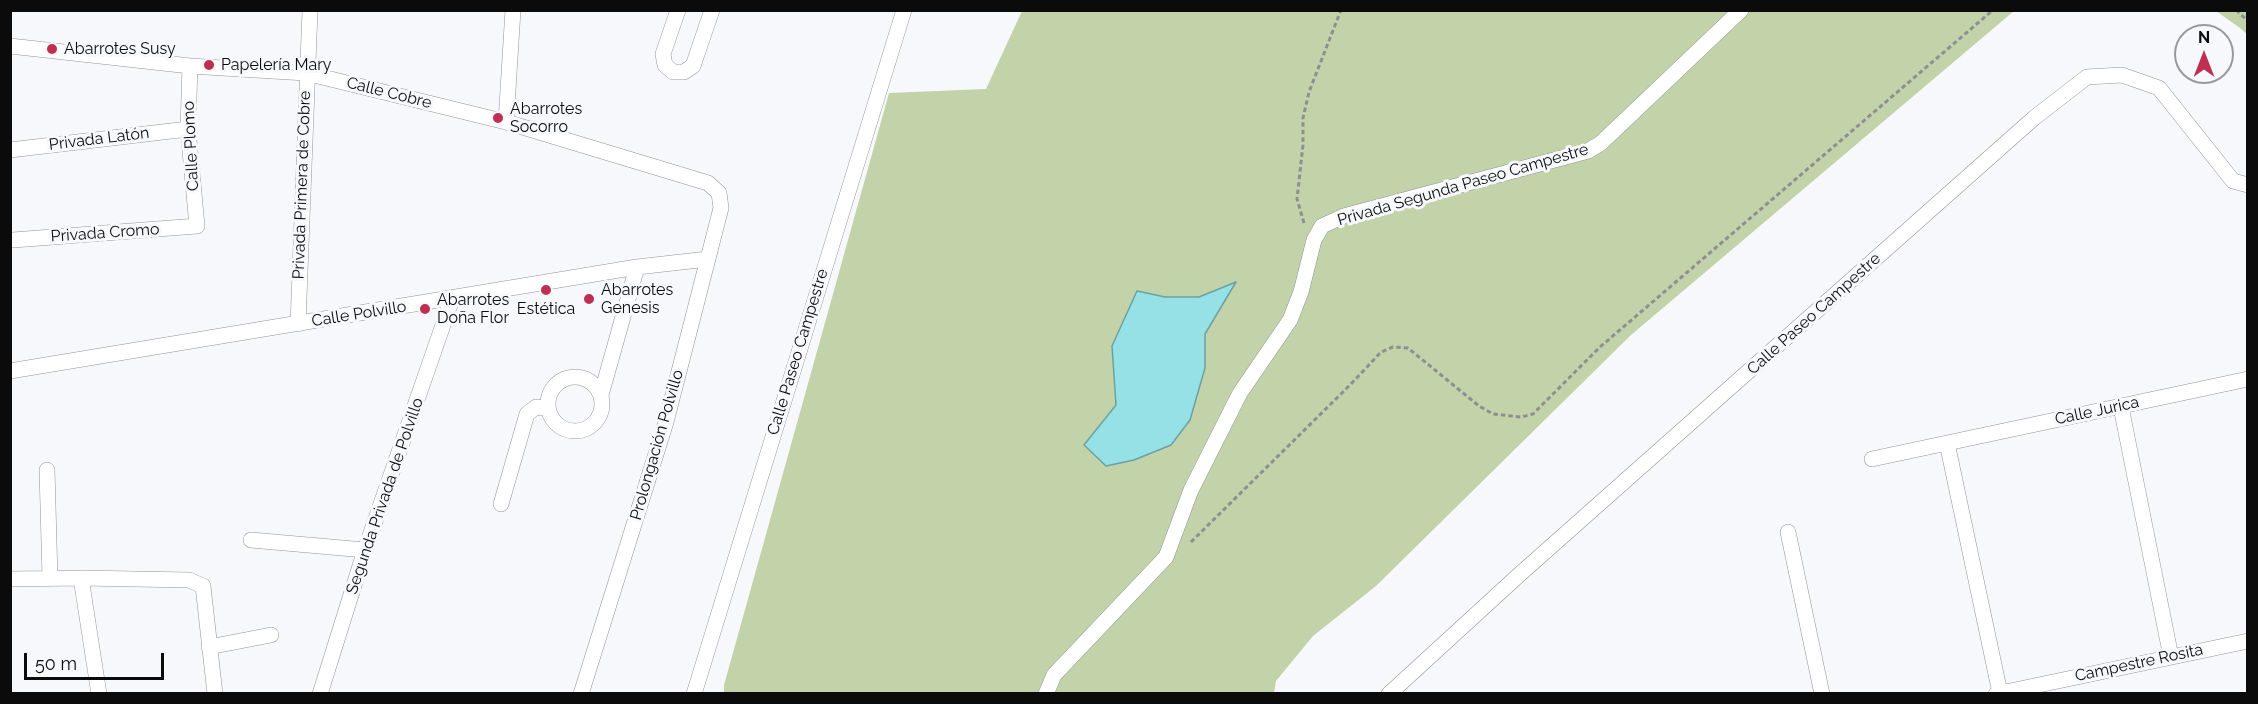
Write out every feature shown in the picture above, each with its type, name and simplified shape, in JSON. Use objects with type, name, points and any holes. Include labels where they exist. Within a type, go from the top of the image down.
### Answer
[{"type":"street","name":"Privada Primera de Cobre","points":[[298,324],[310,10]]},
{"type":"street","points":[[506,122],[513,10]]},
{"type":"street","points":[[678,10],[663,54],[665,65],[674,72],[684,72],[693,66],[712,10]]},
{"type":"street","name":"Calle Paseo Campestre","points":[[694,693],[904,10]]},
{"type":"street","name":"Privada Segunda Paseo Campestre","points":[[1314,240],[1322,226],[1344,216],[1588,151],[1601,144],[1741,10]]},
{"type":"street","name":"Calle Cobre","points":[[10,46],[189,66],[306,73],[506,122],[708,183],[719,193]]},
{"type":"street","name":"Calle Plomo","points":[[189,66],[188,129],[197,226]]},
{"type":"street","name":"Calle Paseo Campestre","points":[[1389,693],[2034,118],[2086,77],[2122,75],[2159,88],[2233,181],[2247,185]]},
{"type":"street","name":"Privada Latón","points":[[10,150],[188,129]]},
{"type":"street","name":"Prolongación Polvillo","points":[[581,693],[666,422],[721,208],[719,193]]},
{"type":"street","name":"Privada Cromo","points":[[13,240],[197,226]]},
{"type":"street","points":[[1046,693],[1054,675],[1166,557],[1191,490],[1240,393],[1290,320],[1301,292],[1314,240]]},
{"type":"street","name":"Calle Polvillo","points":[[10,371],[638,267],[708,258]]},
{"type":"street","points":[[601,395],[589,381],[571,378],[563,380],[551,392],[548,408],[562,428],[580,430],[596,421],[602,404],[601,395],[638,267]]},
{"type":"street","name":"Segunda Privada de Polvillo","points":[[320,693],[365,550],[452,299]]},
{"type":"street","name":"Calle Jurica","points":[[1872,459],[2247,379]]},
{"type":"street","points":[[501,504],[527,414],[536,407],[548,408]]},
{"type":"street","points":[[2121,407],[2171,657]]},
{"type":"street","points":[[1947,443],[1998,693]]},
{"type":"street","points":[[47,470],[50,578]]},
{"type":"street","points":[[1788,532],[1822,693]]},
{"type":"street","points":[[251,540],[365,550]]},
{"type":"street","points":[[81,578],[99,693]]},
{"type":"street","points":[[10,579],[189,580],[203,586],[214,693]]},
{"type":"street","points":[[209,647],[271,635]]},
{"type":"street","name":"Campestre Rosita","points":[[1998,693],[2247,641]]},
{"type":"path","points":[[1314,240],[1301,217],[1297,199],[1302,117],[1309,92],[1341,10]]},
{"type":"path","points":[[1190,543],[1381,352],[1393,347],[1408,348],[1479,406],[1493,414],[1521,417],[1533,414],[1600,347],[1993,10]]},
{"type":"path","points":[[2236,10],[2247,21]]},
{"type":"green space","points":[[1022,11],[2014,11],[1631,335],[1376,586],[1313,636],[1276,681],[1274,693],[724,694],[724,685],[889,93],[986,89]]},
{"type":"green space","points":[[2216,11],[2247,11],[2247,34],[2240,28]]},
{"type":"water","points":[[1236,282],[1205,334],[1205,368],[1190,420],[1171,445],[1134,460],[1106,466],[1084,445],[1116,405],[1112,346],[1137,291],[1165,297],[1199,297]]},
{"type":"place","name":"Abarrotes Susy","points":[[52,49]]},
{"type":"place","name":"Papelería Mary","points":[[209,65]]},
{"type":"place","name":"Abarrotes Socorro","points":[[498,118]]},
{"type":"place","name":"Estética","points":[[546,290]]},
{"type":"place","name":"Abarrotes Genesis","points":[[589,299]]},
{"type":"place","name":"Abarrotes Doña Flor","points":[[425,309]]}]
